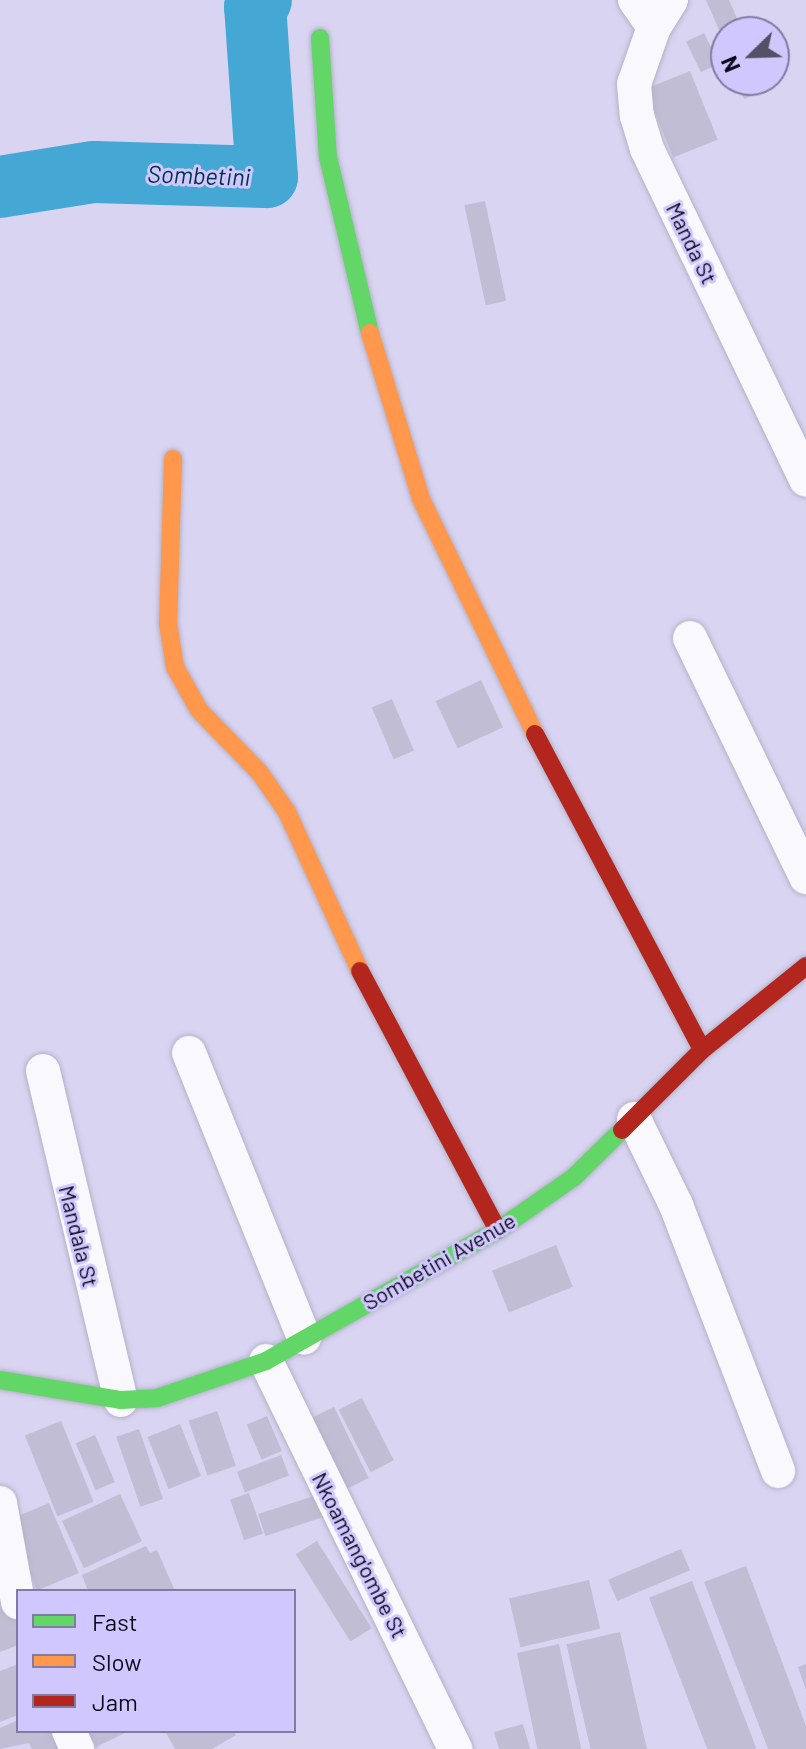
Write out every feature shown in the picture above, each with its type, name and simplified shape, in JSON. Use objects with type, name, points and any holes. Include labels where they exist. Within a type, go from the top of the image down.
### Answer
[{"type":"street","name":"Manda St","points":[[653,9],[634,84],[647,149],[806,480]]},
{"type":"street","points":[[320,38],[328,157],[382,382],[421,499],[575,818],[702,1050]]},
{"type":"street","points":[[173,459],[168,623],[179,678],[287,812],[382,1018],[498,1230]]},
{"type":"street","points":[[690,638],[806,877]]},
{"type":"street","name":"Sombetini Avenue","points":[[0,1380],[121,1400],[194,1388],[266,1361],[498,1230],[574,1177],[702,1050],[806,966]]},
{"type":"street","points":[[189,1053],[304,1338]]},
{"type":"street","name":"Mandala St","points":[[43,1071],[121,1400]]},
{"type":"street","points":[[634,1119],[676,1205],[778,1471]]},
{"type":"street","name":"Nkoamang'ombe St","points":[[266,1361],[455,1749]]},
{"type":"street","points":[[0,1503],[16,1591]]},
{"type":"building","points":[[706,0],[729,0],[736,16],[713,16]]},
{"type":"building","points":[[704,33],[710,45],[710,68],[701,72],[686,42]]},
{"type":"building","points":[[690,71],[718,140],[673,158],[645,89]]},
{"type":"building","points":[[485,201],[506,301],[486,305],[464,205]]},
{"type":"building","points":[[481,680],[503,727],[458,748],[436,701]]},
{"type":"building","points":[[392,699],[414,751],[394,759],[372,708]]},
{"type":"building","points":[[556,1245],[573,1287],[509,1313],[492,1271]]},
{"type":"building","points":[[362,1398],[394,1460],[371,1472],[339,1410]]},
{"type":"building","points":[[334,1407],[369,1478],[338,1493],[303,1422]]},
{"type":"building","points":[[217,1411],[236,1466],[208,1476],[189,1421]]},
{"type":"building","points":[[267,1416],[282,1451],[262,1460],[247,1425]]},
{"type":"building","points":[[61,1421],[94,1502],[57,1516],[25,1436]]},
{"type":"building","points":[[180,1424],[201,1476],[169,1489],[148,1437]]},
{"type":"building","points":[[139,1429],[163,1499],[140,1507],[116,1437]]},
{"type":"building","points":[[95,1435],[115,1482],[96,1490],[76,1443]]},
{"type":"building","points":[[281,1455],[289,1476],[245,1492],[237,1472]]},
{"type":"building","points":[[249,1493],[263,1534],[244,1540],[230,1500]]},
{"type":"building","points":[[120,1494],[142,1541],[84,1568],[62,1521]]},
{"type":"building","points":[[320,1494],[327,1516],[265,1536],[258,1514]]},
{"type":"building","points":[[49,1503],[79,1573],[37,1589],[8,1521]]},
{"type":"building","points":[[317,1541],[372,1628],[350,1642],[296,1554]]},
{"type":"building","points":[[146,1546],[150,1553],[157,1550],[174,1589],[87,1589],[82,1575]]},
{"type":"building","points":[[681,1549],[690,1570],[617,1601],[608,1580]]},
{"type":"building","points":[[746,1566],[806,1726],[806,1749],[768,1749],[704,1582]]},
{"type":"building","points":[[0,1574],[16,1618],[16,1646],[0,1652]]},
{"type":"building","points":[[589,1580],[600,1629],[520,1647],[509,1598]]},
{"type":"building","points":[[692,1581],[756,1748],[707,1749],[649,1597]]},
{"type":"building","points":[[620,1632],[647,1749],[591,1749],[566,1644]]},
{"type":"building","points":[[559,1644],[581,1749],[537,1749],[517,1653]]},
{"type":"building","points":[[806,1664],[806,1690],[798,1667]]},
{"type":"building","points":[[16,1665],[16,1716],[0,1722],[0,1671]]},
{"type":"building","points":[[16,1721],[16,1733],[55,1733],[62,1749],[32,1749],[29,1743],[0,1749],[0,1728]]},
{"type":"building","points":[[523,1724],[530,1749],[499,1749],[494,1732]]},
{"type":"building","points":[[89,1733],[125,1733],[96,1747]]},
{"type":"building","points":[[166,1733],[236,1735],[212,1749],[175,1749]]},
{"type":"waterway","name":"Sombetini","points":[[0,187],[94,172],[267,177],[255,7],[261,0]]},
{"type":"traffic: fast","points":[[320,38],[328,157],[370,333]]},
{"type":"traffic: fast","points":[[0,1380],[121,1400],[157,1398],[266,1361],[498,1230],[574,1177],[622,1130]]},
{"type":"traffic: slow","points":[[370,333],[421,499],[535,734]]},
{"type":"traffic: slow","points":[[173,459],[168,623],[175,667],[199,710],[260,773],[287,812],[360,971]]},
{"type":"traffic: jam","points":[[535,734],[702,1050]]},
{"type":"traffic: jam","points":[[622,1130],[702,1050],[806,966]]},
{"type":"traffic: jam","points":[[360,971],[498,1230]]}]
